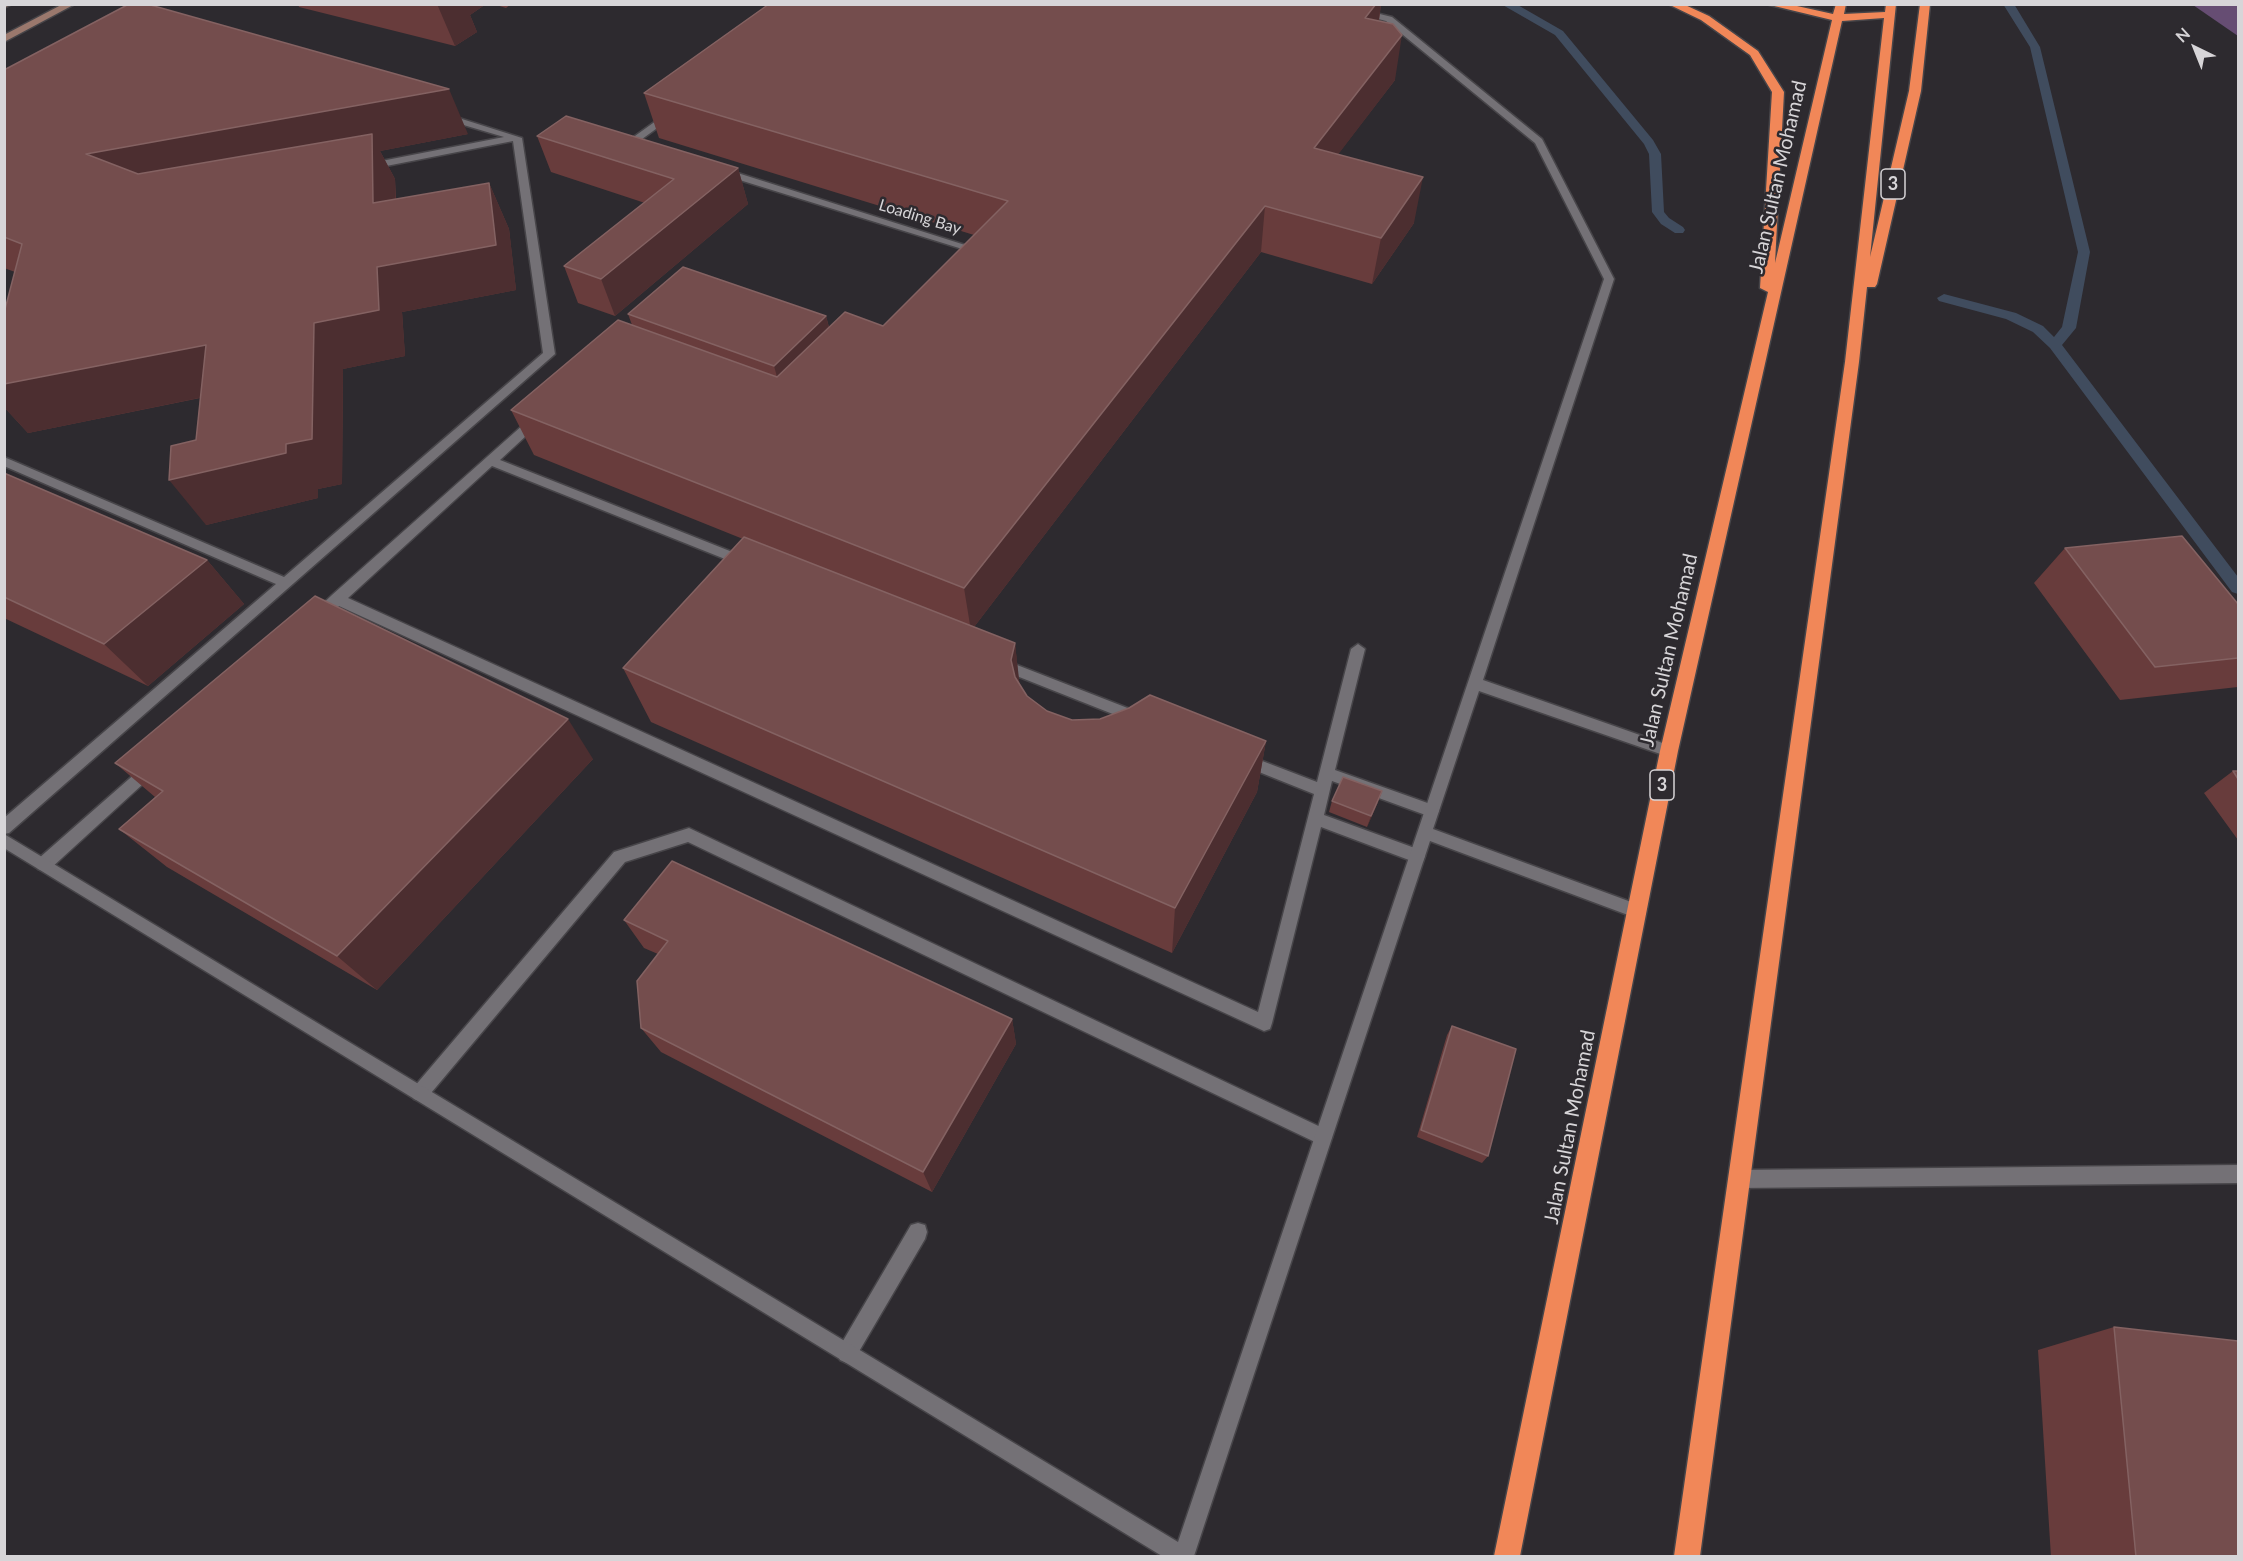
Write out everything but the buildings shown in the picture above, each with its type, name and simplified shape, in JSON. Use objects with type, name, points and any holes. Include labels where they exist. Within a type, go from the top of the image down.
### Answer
[{"type":"highway","points":[[1673,4],[1705,18],[1754,53],[1778,92],[1763,340]]},
{"type":"highway","points":[[1771,4],[1839,11],[1890,10]]},
{"type":"highway","points":[[1865,4],[1890,10]]},
{"type":"highway","name":"3","points":[[1852,362],[1915,91],[1925,4]]},
{"type":"highway","name":"3","points":[[1687,1557],[1852,362],[1890,10]]},
{"type":"highway","name":"Jalan Sultan Mohamad","points":[[1507,1557],[1669,751],[1839,11]]},
{"type":"main road","points":[[4,39],[71,4]]},
{"type":"street","points":[[4,840],[1182,1557],[1609,279],[1539,141],[1448,64],[1389,19],[1326,4]]},
{"type":"street","points":[[654,150],[631,143],[678,108]]},
{"type":"street","points":[[436,114],[517,138]]},
{"type":"street","points":[[354,169],[517,138]]},
{"type":"street","points":[[4,828],[549,354],[517,138]]},
{"type":"street","name":"Loading Bay","points":[[710,168],[978,251],[971,259]]},
{"type":"street","points":[[302,631],[543,414]]},
{"type":"street","points":[[4,461],[286,583]]},
{"type":"street","points":[[491,461],[756,566]]},
{"type":"street","points":[[337,599],[1263,1023],[1358,649]]},
{"type":"street","points":[[987,658],[1149,723]]},
{"type":"street","points":[[1474,683],[1669,751]]},
{"type":"street","points":[[1236,757],[1323,791]]},
{"type":"street","points":[[44,864],[162,758]]},
{"type":"street","points":[[1327,773],[1431,811]]},
{"type":"street","points":[[1315,818],[1417,856]]},
{"type":"street","points":[[1425,832],[1636,911]]},
{"type":"street","points":[[420,1093],[620,856],[689,835],[1323,1137]]},
{"type":"street","points":[[1739,1179],[2238,1174]]},
{"type":"street","points":[[847,1353],[918,1232]]},
{"type":"shaded area","points":[[2193,5],[2238,5],[2238,36]]},
{"type":"waterway","points":[[1506,4],[1530,15],[1559,33],[1649,143],[1655,154],[1658,212],[1665,221],[1679,230]]},
{"type":"waterway","points":[[2008,4],[2035,47],[2084,252],[2069,328],[2055,345]]},
{"type":"waterway","points":[[1944,298],[2011,316],[2038,329],[2055,345]]},
{"type":"waterway","points":[[2055,345],[2238,588]]}]
